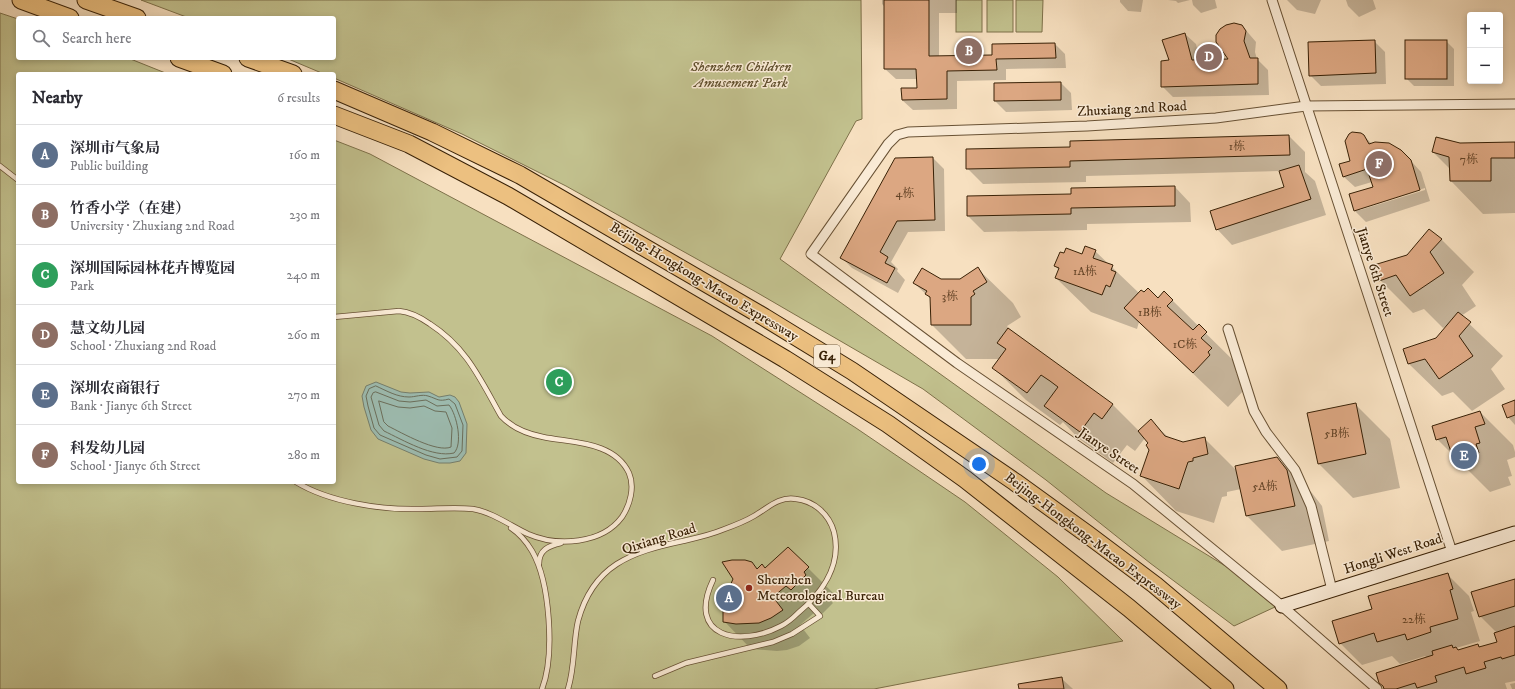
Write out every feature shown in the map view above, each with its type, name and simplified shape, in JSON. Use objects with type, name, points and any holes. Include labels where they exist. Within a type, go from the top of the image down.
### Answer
[{"type":"highway","points":[[22,0],[65,16]]},
{"type":"highway","points":[[86,0],[131,16]]},
{"type":"highway","points":[[184,60],[218,72]]},
{"type":"highway","points":[[254,60],[287,72]]},
{"type":"highway","name":"Beijing-Hongkong-Macao Expressway","points":[[336,91],[432,132],[520,175],[764,316],[852,371],[1003,474],[1087,534],[1155,585],[1275,686]]},
{"type":"highway","name":"Beijing-Hongkong-Macao Expressway","points":[[336,116],[409,144],[508,196],[778,355],[888,424],[965,479],[1129,608],[1225,689]]},
{"type":"highway","points":[[1197,664],[1219,689]]},
{"type":"main road","name":"Hongli West Road","points":[[1282,606],[1515,532]]},
{"type":"street","name":"Jianye 6th Street","points":[[1272,0],[1452,552]]},
{"type":"street","name":"Zhuxiang 2nd Road","points":[[811,254],[888,144],[897,135],[921,132],[1087,126],[1216,118],[1306,106],[1515,104]]},
{"type":"street","name":"Jianye Street","points":[[811,254],[957,363],[1133,484],[1282,606],[1377,689]]},
{"type":"street","points":[[1228,329],[1254,411],[1266,432],[1295,470],[1311,506],[1332,590]]},
{"type":"lane","points":[[0,166],[16,178]]},
{"type":"lane","points":[[300,484],[323,494],[370,506],[392,509],[459,507],[479,510],[542,539],[554,541],[585,540],[602,535],[616,525],[624,514],[630,499],[632,487],[629,474],[622,463],[611,454],[584,443],[527,433],[505,421],[470,362],[458,346],[442,332],[409,312],[399,311],[336,317]]},
{"type":"lane","name":"Qixiang Road","points":[[568,689],[573,669],[578,623],[582,609],[594,584],[601,575],[612,566],[638,554],[720,531],[753,516],[782,499],[798,499],[814,505],[823,512],[830,521],[833,530],[836,552],[829,578],[809,604]]},
{"type":"lane","points":[[502,521],[525,540],[532,551],[540,570]]},
{"type":"lane","points":[[542,689],[546,678],[549,648],[548,612],[540,570],[540,554],[544,549],[551,545],[570,541]]},
{"type":"lane","points":[[655,676],[686,663],[773,642],[792,634],[820,616],[809,604],[789,621],[774,629],[755,635],[731,636],[720,633],[707,618],[706,604],[708,592],[714,580]]},
{"type":"green space","name":"Shenzhen Children Amusement Park","points":[[141,0],[861,0],[862,119],[856,121],[780,259],[1106,493],[1227,567],[1275,607],[1234,626],[1150,563],[1046,480],[923,389],[756,292],[566,186],[462,134],[336,79],[336,72],[319,72],[291,60],[336,60],[336,16],[184,16]]},
{"type":"green space","points":[[956,0],[982,0],[982,32],[956,32]]},
{"type":"green space","points":[[987,0],[1013,0],[1013,32],[987,32]]},
{"type":"green space","points":[[1016,0],[1043,0],[1042,32],[1016,32]]},
{"type":"green space","points":[[0,13],[16,18],[16,60],[133,60],[163,72],[16,72],[16,484],[336,484],[336,141],[370,154],[712,336],[856,428],[965,502],[1058,577],[1123,641],[874,689],[0,689]]},
{"type":"water","points":[[376,382],[401,392],[429,392],[439,397],[450,395],[455,397],[459,402],[467,424],[466,453],[460,461],[439,463],[424,459],[378,439],[371,430],[362,396],[366,386]]},
{"type":"building","points":[[884,0],[929,0],[929,56],[992,55],[992,44],[1055,43],[1056,58],[996,59],[997,70],[947,71],[947,99],[902,100],[901,88],[917,88],[916,69],[884,69]]},
{"type":"building","points":[[1234,23],[1242,25],[1246,31],[1244,41],[1250,58],[1258,58],[1258,84],[1161,87],[1161,61],[1169,60],[1162,40],[1185,33],[1192,60],[1228,59],[1216,42],[1216,35],[1220,29],[1226,25]]},
{"type":"building","points":[[1375,40],[1376,73],[1309,76],[1308,42]]},
{"type":"building","points":[[1405,40],[1447,40],[1447,79],[1405,79]]},
{"type":"building","points":[[1061,82],[1061,100],[994,101],[994,83]]},
{"type":"building","points":[[1352,132],[1361,133],[1364,135],[1369,144],[1375,142],[1389,143],[1401,150],[1411,160],[1420,190],[1354,211],[1349,194],[1373,187],[1367,169],[1343,177],[1339,164],[1350,161],[1345,141]]},
{"type":"building","points":[[1289,135],[1290,155],[1070,161],[1070,167],[966,169],[966,149],[1070,147],[1070,141]]},
{"type":"building","points":[[1436,137],[1460,143],[1515,142],[1515,158],[1491,158],[1491,181],[1450,181],[1449,157],[1432,152]]},
{"type":"building","points":[[933,157],[935,220],[897,221],[880,252],[888,257],[885,263],[895,268],[887,283],[840,258],[895,158]]},
{"type":"building","points":[[1299,165],[1311,199],[1216,230],[1210,211],[1284,187],[1279,171]]},
{"type":"building","points":[[1175,186],[1175,206],[1071,208],[1071,214],[967,216],[967,196],[1071,194],[1071,188]]},
{"type":"building","points":[[1429,229],[1442,239],[1430,252],[1444,273],[1410,296],[1396,275],[1379,281],[1374,265],[1407,255]]},
{"type":"building","points":[[1085,246],[1096,250],[1093,258],[1113,265],[1111,270],[1116,272],[1110,287],[1106,285],[1102,295],[1055,278],[1059,268],[1054,266],[1060,252],[1064,253],[1066,248],[1082,254]]},
{"type":"building","points":[[978,267],[987,282],[973,291],[975,294],[971,297],[971,325],[931,325],[930,297],[925,294],[927,291],[913,283],[922,268],[941,279],[960,279]]},
{"type":"building","points":[[1148,288],[1158,298],[1164,291],[1173,300],[1167,306],[1193,330],[1199,324],[1207,332],[1201,338],[1212,348],[1208,352],[1210,355],[1193,373],[1124,308],[1141,290],[1144,292]]},
{"type":"building","points":[[1458,312],[1471,322],[1459,336],[1473,356],[1439,379],[1425,359],[1408,364],[1403,349],[1436,338]]},
{"type":"building","points":[[1008,328],[1113,404],[1102,419],[1094,413],[1080,432],[1044,406],[1058,387],[1050,381],[1041,375],[1027,393],[992,368],[1006,349],[997,343]]},
{"type":"building","points":[[1515,400],[1515,415],[1507,418],[1502,405]]},
{"type":"building","points":[[1356,403],[1366,454],[1318,464],[1307,413]]},
{"type":"building","points":[[1480,411],[1485,424],[1475,427],[1480,443],[1476,444],[1479,453],[1457,460],[1454,451],[1451,452],[1446,437],[1436,440],[1432,426]]},
{"type":"building","points":[[1151,419],[1165,436],[1183,442],[1205,437],[1208,454],[1193,458],[1193,461],[1188,462],[1179,489],[1140,476],[1149,450],[1146,445],[1148,443],[1138,431]]},
{"type":"building","points":[[1277,457],[1287,470],[1295,506],[1246,516],[1235,466]]},
{"type":"building","name":"Shenzhen Meteorological Bureau","points":[[788,547],[809,567],[804,572],[806,575],[791,590],[786,586],[773,597],[783,610],[771,618],[759,623],[736,624],[723,622],[723,607],[733,579],[722,562],[745,560],[752,562],[757,569],[762,564],[765,568]]},
{"type":"building","points":[[1448,573],[1453,589],[1450,590],[1458,619],[1430,627],[1431,632],[1407,640],[1405,634],[1377,642],[1374,633],[1339,644],[1332,621],[1372,609],[1368,596]]},
{"type":"building","points":[[1515,579],[1515,606],[1479,617],[1471,592]]},
{"type":"building","points":[[1515,626],[1515,655],[1484,662],[1486,668],[1466,674],[1464,667],[1435,676],[1437,682],[1417,688],[1415,683],[1396,689],[1384,689],[1379,683],[1376,673],[1433,655],[1432,651],[1452,645],[1453,648],[1456,647],[1458,650],[1478,644],[1479,647],[1497,642],[1494,633]]},
{"type":"building","points":[[1062,677],[1064,689],[1019,689],[1018,684]]},
{"type":"place","name":"竹香小学（在建）","points":[[969,51]]},
{"type":"place","name":"慧文幼儿园","points":[[1209,57]]},
{"type":"place","name":"科发幼儿园","points":[[1379,164]]},
{"type":"place","name":"深圳国际园林花卉博览园","points":[[559,382]]},
{"type":"place","name":"深圳农商银行","points":[[1464,456]]},
{"type":"place","name":"Shenzhen Meteorological Bureau","points":[[749,588]]},
{"type":"place","name":"深圳市气象局","points":[[729,598]]}]
